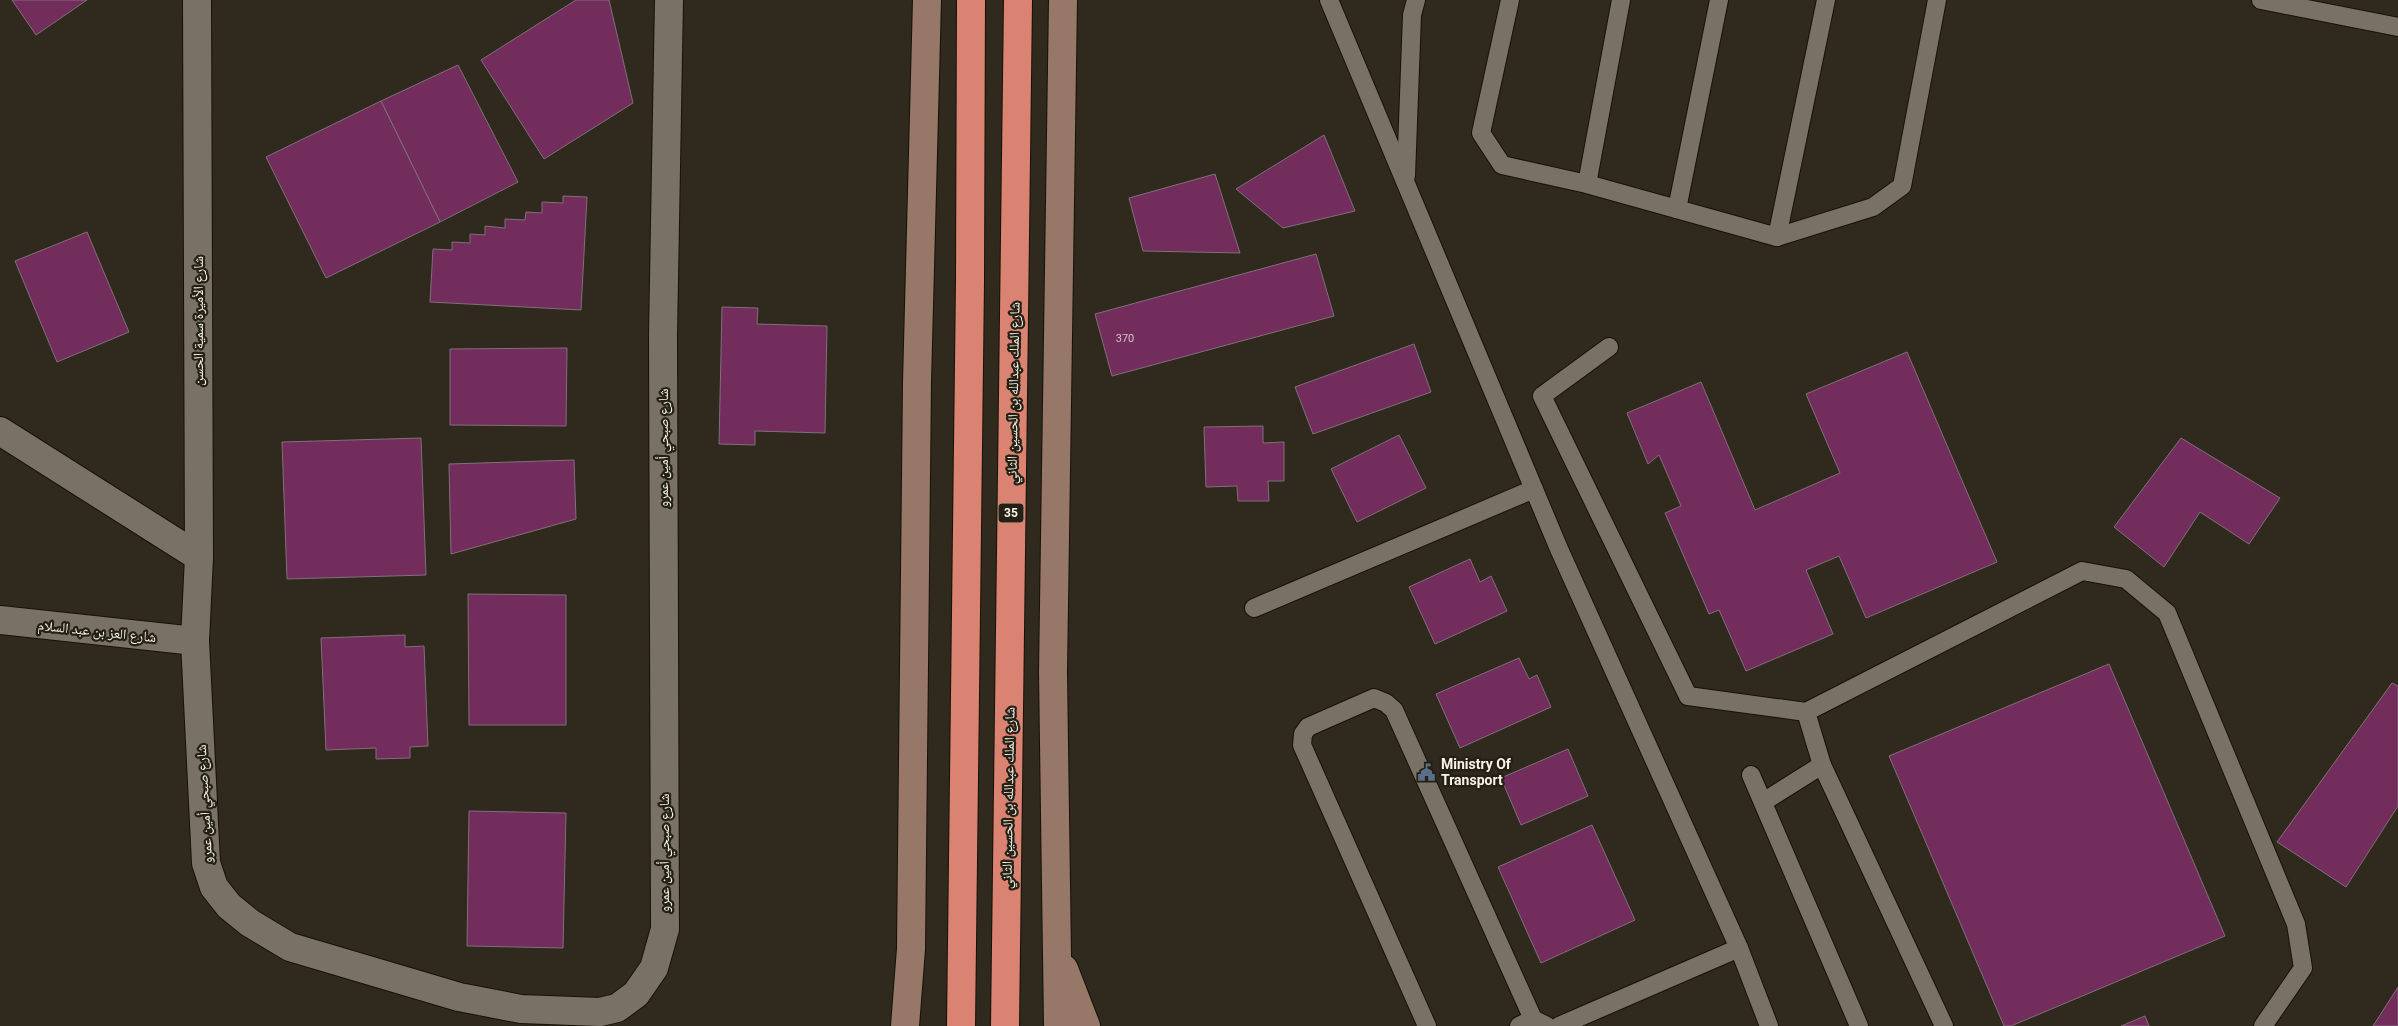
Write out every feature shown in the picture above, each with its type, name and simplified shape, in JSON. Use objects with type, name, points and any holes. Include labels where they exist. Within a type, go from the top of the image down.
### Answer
[{"type":"highway","points":[[961,1026],[970,271],[971,0]]},
{"type":"highway","name":"شارع الملك عبدالله بن الحسين الثاني","points":[[1005,1026],[1018,0]]},
{"type":"main road","points":[[907,1023],[911,950],[917,382],[926,0]]},
{"type":"main road","points":[[1058,1026],[1058,955],[1054,850],[1053,672],[1063,0]]},
{"type":"main road","points":[[1058,955],[1086,1026]]},
{"type":"street","name":"شارع الأميرة سمية الحسن","points":[[195,641],[199,557],[197,0]]},
{"type":"street","name":"شارع صبحي أمين عمرو","points":[[195,641],[206,863],[214,887],[229,906],[250,923],[290,947],[459,997],[521,1009],[600,1012],[617,1008],[636,994],[654,968],[664,929],[663,335],[669,0]]},
{"type":"street","points":[[0,431],[199,557]]},
{"type":"street","name":"شارع العز بن عبد السلام","points":[[0,620],[195,641]]},
{"type":"lane","points":[[1329,0],[1534,489],[1739,948],[1769,1026]]},
{"type":"lane","points":[[1406,182],[1412,15],[1416,0]]},
{"type":"lane","points":[[1510,0],[1481,133],[1502,165],[1587,184],[1777,237],[1873,207],[1902,186],[1937,0]]},
{"type":"lane","points":[[1587,184],[1621,0]]},
{"type":"lane","points":[[1677,210],[1719,0]]},
{"type":"lane","points":[[1777,237],[1826,0]]},
{"type":"lane","points":[[2261,0],[2398,27]]},
{"type":"lane","points":[[1609,347],[1542,396],[1688,696],[1806,712],[2082,571],[2126,578],[2167,613],[2296,924],[2303,968],[2263,1026]]},
{"type":"lane","points":[[1254,608],[1534,489]]},
{"type":"lane","points":[[1427,1026],[1302,745],[1303,734],[1308,727],[1374,698],[1386,703],[1394,710],[1533,1024]]},
{"type":"lane","points":[[1806,712],[1822,765],[1944,1026]]},
{"type":"lane","points":[[1763,802],[1822,765]]},
{"type":"lane","points":[[1751,775],[1859,1026]]},
{"type":"lane","points":[[1559,1026],[1739,948]]},
{"type":"building","points":[[12,0],[87,0],[36,35]]},
{"type":"building","points":[[576,0],[609,0],[633,103],[544,159],[481,60]]},
{"type":"building","points":[[458,65],[518,182],[440,222],[381,101]]},
{"type":"building","points":[[381,101],[440,222],[326,278],[266,157]]},
{"type":"building","points":[[1324,135],[1355,211],[1283,228],[1236,189]]},
{"type":"building","points":[[1215,174],[1240,253],[1143,251],[1129,198]]},
{"type":"building","points":[[563,196],[587,197],[581,310],[430,302],[433,249],[452,250],[452,242],[470,243],[470,234],[485,235],[485,226],[505,228],[505,219],[525,220],[526,212],[542,213],[542,202],[563,203]]},
{"type":"building","points":[[87,232],[129,332],[57,362],[15,261]]},
{"type":"building","points":[[1316,254],[1334,316],[1112,376],[1095,314]]},
{"type":"building","points":[[722,307],[758,308],[757,324],[827,326],[825,433],[755,431],[755,445],[719,444]]},
{"type":"building","points":[[1414,344],[1431,392],[1313,434],[1295,387]]},
{"type":"building","points":[[567,348],[566,426],[450,425],[450,349]]},
{"type":"building","points":[[1907,352],[1997,562],[1866,618],[1839,556],[1806,570],[1833,634],[1746,671],[1719,610],[1709,614],[1665,513],[1681,506],[1659,455],[1648,464],[1627,413],[1701,382],[1755,510],[1840,473],[1806,394]]},
{"type":"building","points":[[1263,426],[1263,443],[1284,442],[1284,481],[1268,481],[1269,501],[1238,501],[1237,486],[1206,487],[1204,427]]},
{"type":"building","points":[[1399,435],[1426,488],[1357,522],[1331,469]]},
{"type":"building","points":[[421,438],[426,575],[287,579],[282,442]]},
{"type":"building","points":[[2181,438],[2280,498],[2249,544],[2200,512],[2164,567],[2114,527]]},
{"type":"building","points":[[574,460],[576,519],[451,554],[449,464]]},
{"type":"building","points":[[1470,559],[1480,582],[1491,576],[1507,611],[1435,644],[1409,587]]},
{"type":"building","points":[[468,594],[566,595],[566,725],[469,725]]},
{"type":"building","points":[[405,635],[405,647],[424,646],[428,746],[410,747],[410,758],[376,759],[376,748],[326,750],[321,638]]},
{"type":"building","points":[[1519,658],[1529,679],[1537,675],[1551,707],[1460,748],[1436,694]]},
{"type":"building","points":[[2109,664],[2225,936],[2011,1026],[2004,1026],[1889,756]]},
{"type":"building","points":[[2392,683],[2398,686],[2398,806],[2346,887],[2277,842]]},
{"type":"building","points":[[1568,749],[1588,796],[1521,825],[1501,778]]},
{"type":"building","points":[[469,811],[566,813],[563,948],[467,946]]},
{"type":"building","points":[[1592,825],[1635,920],[1541,963],[1498,867]]},
{"type":"building","points":[[2398,987],[2398,1026],[2373,1026]]},
{"type":"building","points":[[2145,1016],[2149,1026],[2121,1026]]},
{"type":"place","name":"Ministry Of Transport","points":[[1427,772]]}]
